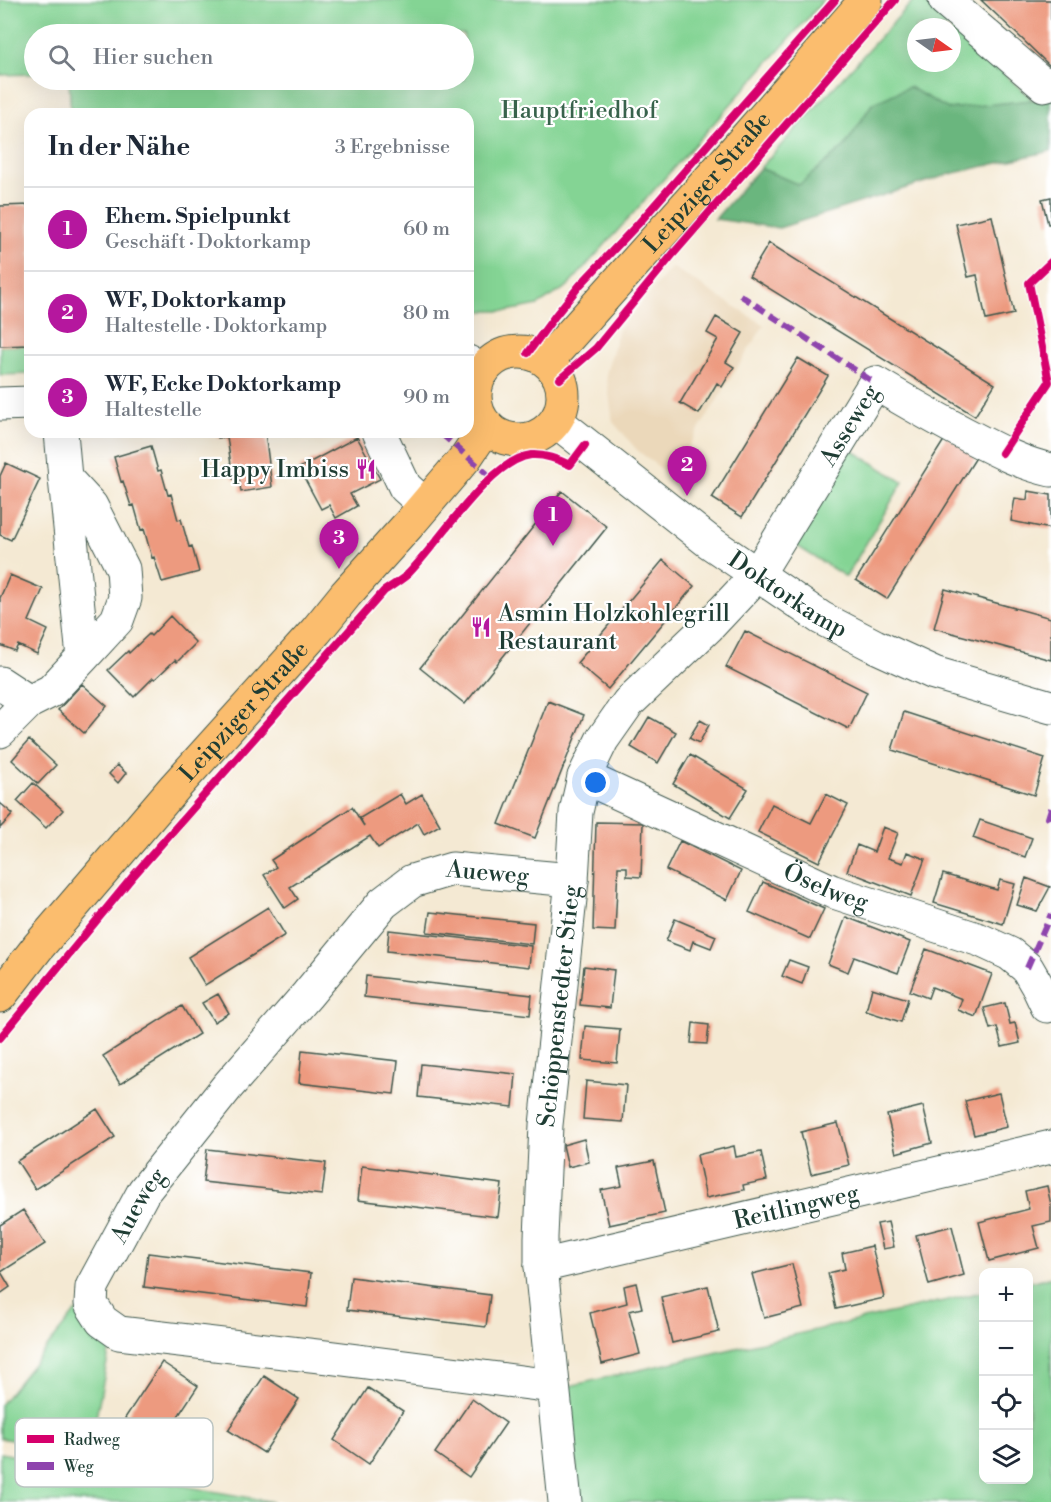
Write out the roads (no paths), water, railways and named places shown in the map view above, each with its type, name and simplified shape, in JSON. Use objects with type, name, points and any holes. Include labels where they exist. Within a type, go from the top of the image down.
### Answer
[{"type":"main road","name":"Leipziger Straße","points":[[547,361],[866,0]]},
{"type":"main road","points":[[518,352],[538,356],[547,361],[555,369],[563,390],[561,411],[556,421],[547,431],[523,440],[509,440],[497,435],[487,426],[477,409],[476,366],[490,363],[508,353],[518,352]]},
{"type":"main road","name":"Leipziger Straße","points":[[0,996],[38,947],[175,787],[316,631],[425,505],[466,457],[487,426]]},
{"type":"street","points":[[945,0],[1044,85],[1051,83]]},
{"type":"street","name":"Asseweg","points":[[757,575],[875,383],[940,421],[1002,453],[1033,466],[1051,470]]},
{"type":"street","points":[[0,404],[24,403]]},
{"type":"street","name":"Doktorkamp","points":[[556,421],[708,541],[821,618],[934,673],[1051,707]]},
{"type":"street","points":[[62,438],[83,657]]},
{"type":"street","points":[[382,438],[405,487],[425,505]]},
{"type":"street","points":[[0,731],[29,702],[51,691],[83,657],[117,620],[125,598],[123,569],[92,506],[65,478]]},
{"type":"street","name":"Schöppenstedter Stieg","points":[[565,1502],[541,1266],[541,1238],[546,1125],[572,880],[576,812],[584,777],[602,740],[628,703],[709,626],[757,575]]},
{"type":"street","points":[[0,683],[29,702]]},
{"type":"street","name":"Öselweg","points":[[584,777],[831,891],[980,940],[1010,954],[1027,968],[1050,1011]]},
{"type":"street","name":"Aueweg","points":[[552,1386],[119,1333],[102,1321],[91,1304],[92,1287],[144,1191],[227,1087],[384,903],[412,881],[452,869],[572,880]]},
{"type":"street","name":"Reitlingweg","points":[[541,1266],[1051,1147]]},
{"type":"place","name":"Happy Imbiss","points":[[366,469]]},
{"type":"place","name":"WF, Doktorkamp","points":[[687,496]]},
{"type":"place","name":"Ehem. Spielpunkt","points":[[553,546]]},
{"type":"place","name":"WF, Ecke Doktorkamp","points":[[339,569]]},
{"type":"place","name":"Asmin Holzkohlegrill Restaurant","points":[[481,627]]},
{"type":"park label","name":"Hauptfriedhof","points":[[579,110]]}]
